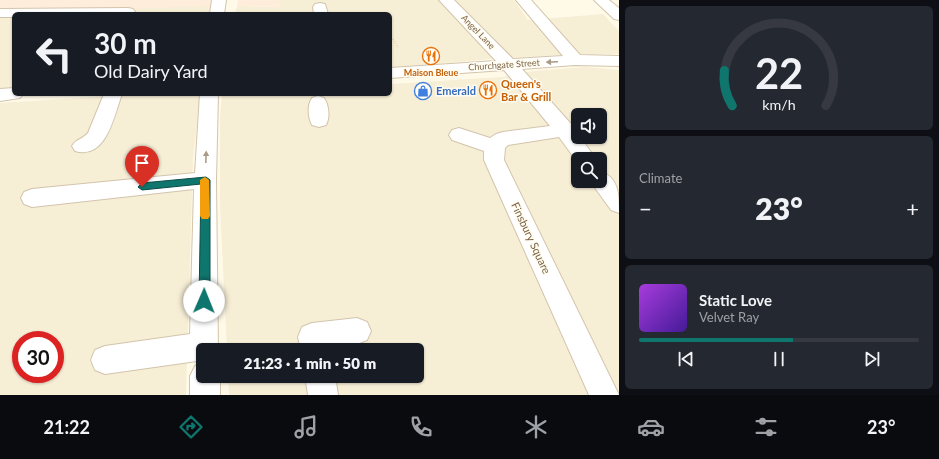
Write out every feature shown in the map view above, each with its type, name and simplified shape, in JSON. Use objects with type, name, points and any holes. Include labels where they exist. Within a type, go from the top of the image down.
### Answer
[{"type":"street","points":[[217,12],[220,0]]},
{"type":"street","name":"Angel Lane","points":[[446,0],[509,64],[565,130],[581,152]]},
{"type":"street","points":[[523,0],[575,60]]},
{"type":"street","points":[[601,0],[619,16]]},
{"type":"street","points":[[0,13],[12,13]]},
{"type":"street","name":"Churchgate Street","points":[[392,73],[575,60],[619,61]]},
{"type":"street","points":[[0,95],[12,94]]},
{"type":"street","points":[[82,146],[93,142],[97,136],[112,96]]},
{"type":"street","points":[[204,343],[206,180],[209,96]]},
{"type":"street","points":[[318,102],[320,120]]},
{"type":"street","points":[[459,135],[494,147],[498,142],[504,139],[565,130]]},
{"type":"street","name":"Finsbury Square","points":[[494,147],[494,160],[604,395]]},
{"type":"street","points":[[32,198],[206,180]]},
{"type":"street","points":[[607,188],[619,204]]},
{"type":"street","points":[[313,343],[312,337],[357,331]]},
{"type":"street","points":[[105,360],[196,349]]},
{"type":"street","points":[[205,383],[205,395]]},
{"type":"street","points":[[321,383],[323,395]]},
{"type":"path","points":[[393,39],[398,48]]},
{"type":"shaded area","points":[[0,0],[212,0],[211,5],[208,6],[0,13]]},
{"type":"shaded area","points":[[238,0],[280,0],[281,7],[237,6]]},
{"type":"shaded area","points":[[280,0],[514,0],[528,20],[603,14],[619,31],[619,54],[577,54],[492,59],[392,68],[392,12],[236,12],[237,6],[280,7]]},
{"type":"shaded area","points":[[213,5],[211,12],[27,12]]},
{"type":"shaded area","points":[[0,13],[12,13],[12,89],[0,89]]},
{"type":"shaded area","points":[[585,67],[619,70],[619,395],[229,395],[228,383],[424,383],[424,343],[227,343],[220,206],[220,116],[222,96],[392,96],[392,84],[503,77],[533,71]]},
{"type":"shaded area","points":[[111,96],[201,96],[193,157],[186,395],[0,395],[0,103]]},
{"type":"slow traffic","points":[[205,180],[205,216]]},
{"type":"place","name":"Maison Bleue","points":[[431,56]]},
{"type":"place","name":"Queen's Bar & Grill","points":[[488,90]]},
{"type":"place","name":"Emerald","points":[[423,91]]},
{"type":"route","points":[[142,187],[206,180],[204,301]]}]
